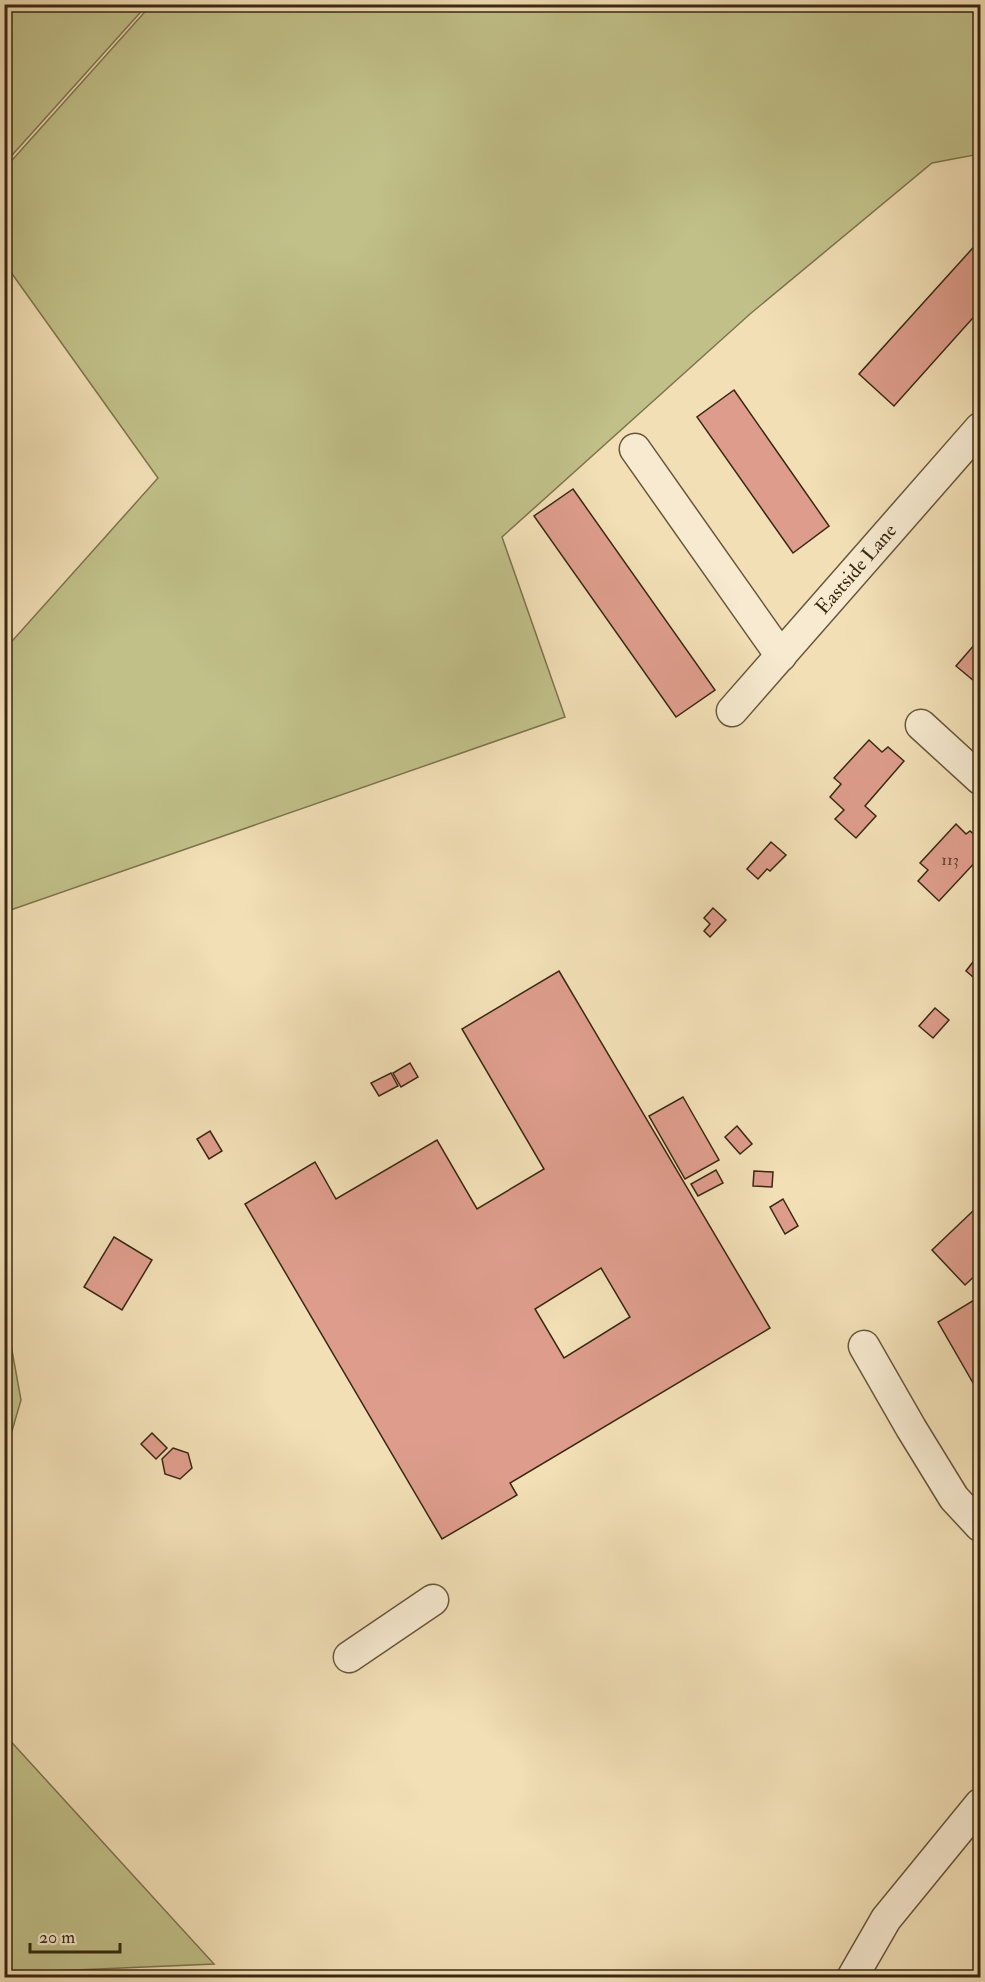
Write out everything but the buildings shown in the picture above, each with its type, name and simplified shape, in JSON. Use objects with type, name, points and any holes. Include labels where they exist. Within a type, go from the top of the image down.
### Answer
[{"type":"street","name":"Eastside Lane","points":[[732,711],[981,428]]},
{"type":"street","points":[[635,449],[781,656]]},
{"type":"street","points":[[921,725],[981,779]]},
{"type":"street","points":[[864,1346],[954,1497],[981,1526]]},
{"type":"street","points":[[349,1657],[433,1600]]},
{"type":"street","points":[[852,1977],[886,1919],[981,1804]]},
{"type":"path","points":[[975,1899],[981,1892]]},
{"type":"shaded area","points":[[4,5],[147,5],[5,163]]},
{"type":"shaded area","points":[[151,5],[980,5],[980,154],[932,163],[750,314],[502,537],[565,717],[5,912],[5,649],[158,478],[5,264],[5,168]]},
{"type":"shaded area","points":[[5,1312],[21,1400],[4,1455]]},
{"type":"shaded area","points":[[5,1735],[214,1964],[5,1973]]}]
